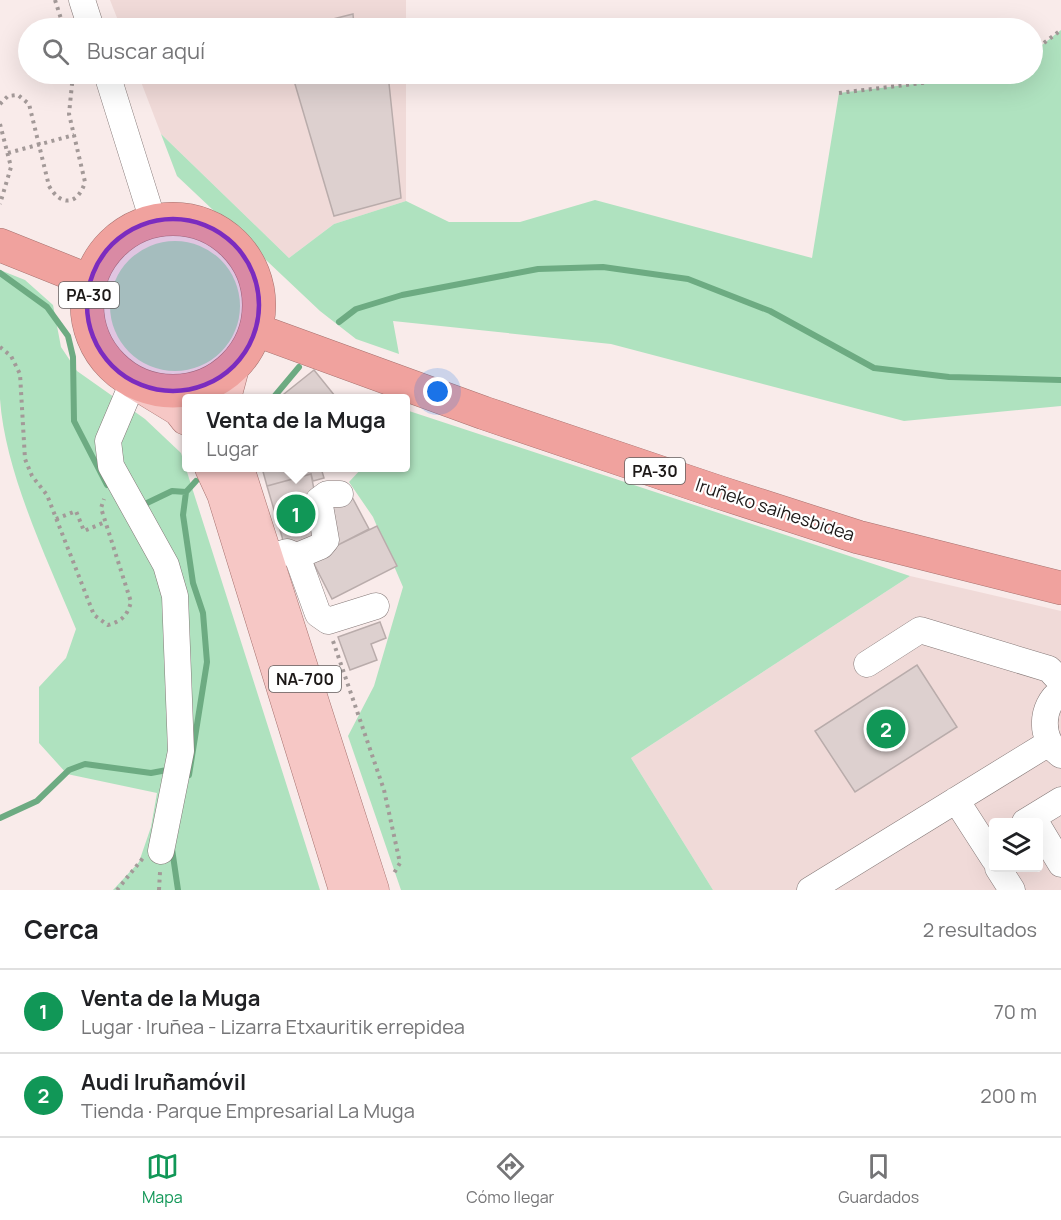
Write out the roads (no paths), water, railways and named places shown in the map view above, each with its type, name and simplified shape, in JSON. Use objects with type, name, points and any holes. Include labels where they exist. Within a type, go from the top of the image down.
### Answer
[{"type":"highway","name":"PA-30","points":[[153,220],[186,220],[214,229],[237,247],[253,272],[260,300],[256,330],[229,383],[211,383],[186,391],[159,391],[133,382],[110,364],[94,339],[87,310],[90,281],[100,259],[115,241],[134,228],[153,220]]},
{"type":"highway","name":"PA-30","points":[[0,245],[90,281]]},
{"type":"highway","name":"Iruñeko saihesbidea","points":[[256,330],[484,413],[729,496],[858,537],[1061,588]]},
{"type":"main road","points":[[133,382],[182,414]]},
{"type":"main road","name":"NA-700","points":[[213,472],[223,494],[345,890]]},
{"type":"main road","name":"NA-700","points":[[239,472],[266,558],[381,885]]},
{"type":"street","points":[[82,0],[88,18]]},
{"type":"street","points":[[110,84],[153,220]]},
{"type":"street","points":[[133,382],[108,441],[111,466],[166,565],[175,596],[181,751],[161,851]]},
{"type":"street","points":[[266,558],[287,552],[297,556],[321,546],[326,540],[320,500],[327,494],[340,494]]},
{"type":"street","points":[[297,556],[318,614],[328,621],[376,606]]},
{"type":"street","points":[[867,664],[920,630],[1049,669],[1061,682]]},
{"type":"street","points":[[810,890],[956,800],[1055,749],[1045,730],[1045,718],[1048,705],[1061,691]]},
{"type":"street","points":[[956,800],[989,848]]},
{"type":"street","points":[[1038,818],[1061,800]]},
{"type":"street","points":[[1043,837],[1061,864]]},
{"type":"street","points":[[1002,872],[1012,890]]},
{"type":"waterway","points":[[339,322],[356,309],[402,295],[538,269],[603,267],[688,279],[770,311],[874,368],[949,377],[1061,380]]},
{"type":"waterway","points":[[0,273],[47,307],[68,336],[73,357],[74,421],[107,485]]},
{"type":"waterway","points":[[276,394],[299,367]]},
{"type":"waterway","points":[[189,775],[207,662],[203,613],[193,583],[183,515],[186,492],[196,481]]},
{"type":"waterway","points":[[147,503],[172,491],[186,492]]},
{"type":"waterway","points":[[0,818],[37,801],[69,770],[85,764],[151,773],[167,770]]},
{"type":"waterway","points":[[172,849],[178,890]]},
{"type":"place","name":"Venta de la Muga","points":[[296,514]]},
{"type":"place","name":"Audi Iruñamóvil","points":[[886,729]]}]
